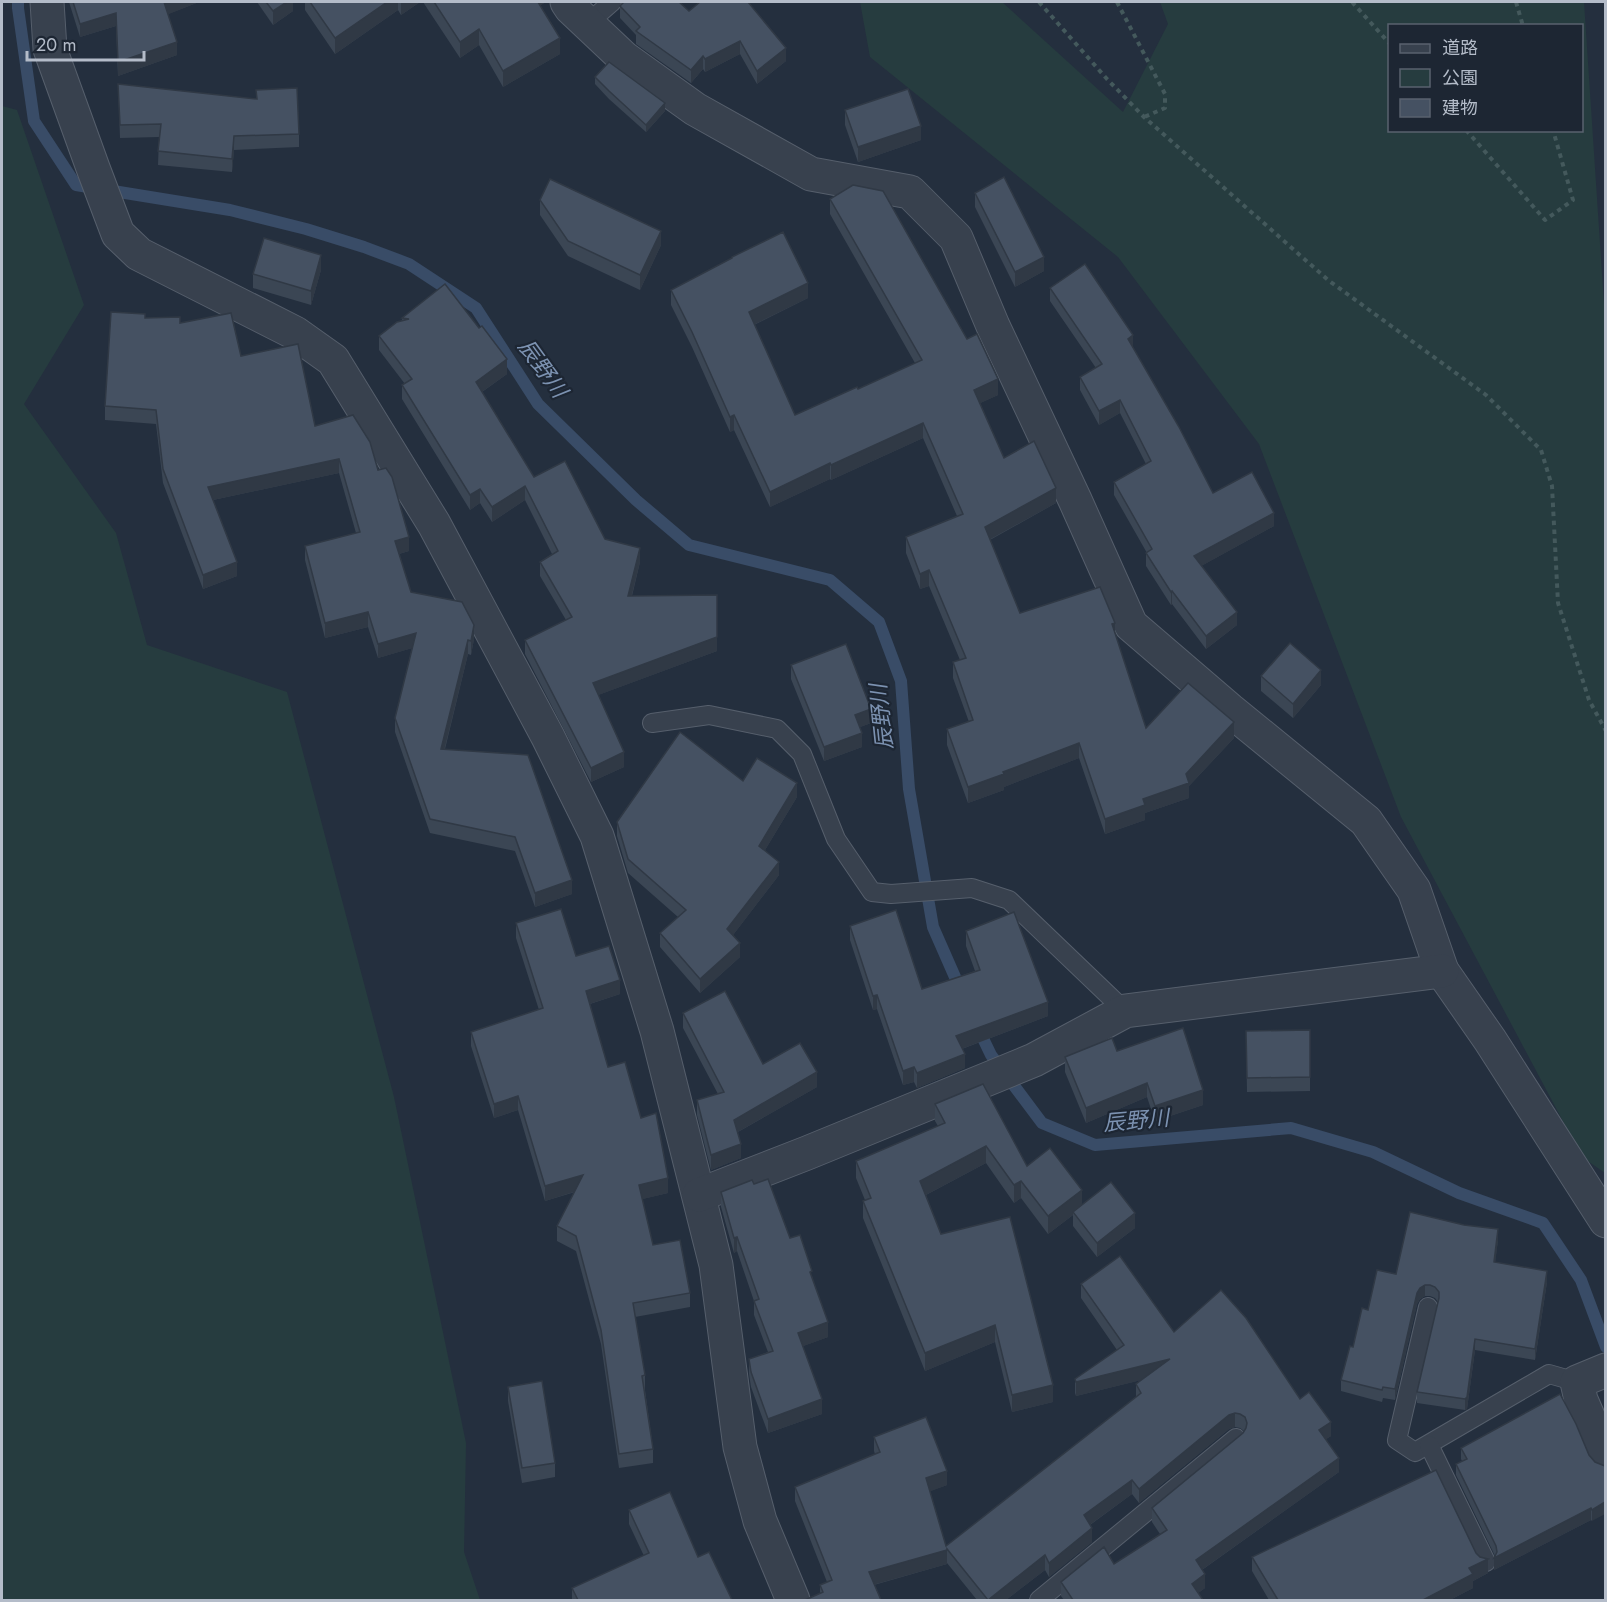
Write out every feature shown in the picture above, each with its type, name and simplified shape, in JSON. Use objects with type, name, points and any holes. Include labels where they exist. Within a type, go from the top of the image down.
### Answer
[{"type":"street","points":[[46,2],[50,49],[118,234],[140,255],[295,333],[333,360],[434,524],[548,737],[597,836],[657,1031],[716,1265],[740,1447],[760,1521],[793,1600]]},
{"type":"street","points":[[577,13],[624,58],[695,109],[811,174],[910,192],[956,238],[993,326],[1131,625],[1230,710],[1366,821],[1414,890],[1442,972],[1490,1040],[1605,1221]]},
{"type":"street","points":[[699,1195],[818,1149],[1034,1060],[1125,1011],[1442,972]]},
{"type":"street","points":[[1591,1376],[1581,1400],[1605,1458]]},
{"type":"lane","points":[[577,13],[612,2]]},
{"type":"lane","points":[[652,723],[710,715],[777,729],[802,754],[836,839],[872,892],[891,894],[972,888],[1009,900],[1125,1011]]},
{"type":"lane","points":[[1428,1307],[1397,1440],[1415,1452],[1549,1374],[1591,1376]]},
{"type":"lane","points":[[1039,1600],[1236,1438]]},
{"type":"lane","points":[[1429,1445],[1486,1562]]},
{"type":"path","points":[[1039,2],[1144,117],[1328,280],[1486,395],[1541,450],[1552,486],[1558,603],[1589,700],[1605,731]]},
{"type":"path","points":[[1118,2],[1165,94],[1165,108],[1144,117]]},
{"type":"path","points":[[1352,2],[1388,43]]},
{"type":"path","points":[[1516,2],[1522,24]]},
{"type":"path","points":[[1468,132],[1545,220],[1573,200],[1554,132]]},
{"type":"green space","points":[[860,2],[1002,2],[1123,112],[1168,24],[1160,2],[1584,2],[1606,334],[1605,1173],[1582,1157],[1401,817],[1259,444],[1118,257],[870,57]]},
{"type":"green space","points":[[2,106],[17,110],[84,305],[24,404],[116,533],[147,645],[287,692],[394,1097],[466,1443],[464,1552],[480,1600],[2,1600]]},
{"type":"building","points":[[73,2],[164,2],[177,42],[118,62],[116,13],[80,24]]},
{"type":"building","points":[[266,2],[287,2],[273,11]]},
{"type":"building","points":[[310,2],[387,2],[335,38]]},
{"type":"building","points":[[434,2],[538,2],[560,38],[503,71],[479,29],[460,42]]},
{"type":"building","points":[[624,2],[679,2],[689,11],[700,2],[748,2],[786,48],[757,71],[740,41],[705,59],[703,56],[691,70],[636,31],[640,27],[620,6]]},
{"type":"building","points":[[609,62],[665,103],[646,125],[595,77]]},
{"type":"building","points":[[118,84],[257,99],[256,90],[297,88],[299,134],[234,136],[232,159],[158,151],[161,124],[120,125]]},
{"type":"building","points":[[908,89],[921,126],[858,147],[845,110]]},
{"type":"building","points":[[1004,177],[1044,257],[1015,272],[975,193]]},
{"type":"building","points":[[550,179],[661,231],[640,275],[568,241],[540,200]]},
{"type":"building","points":[[853,185],[883,191],[967,339],[977,334],[998,379],[974,390],[1004,458],[1034,441],[1056,488],[985,527],[1020,613],[1100,587],[1115,623],[1112,624],[1146,728],[1188,683],[1234,722],[1186,774],[1189,783],[1143,799],[1145,805],[1105,819],[1079,743],[968,787],[947,729],[973,720],[953,662],[966,658],[929,570],[920,574],[906,537],[963,514],[923,423],[770,492],[734,415],[730,417],[671,290],[783,232],[808,283],[749,312],[795,415],[922,360],[830,199]]},
{"type":"building","points":[[264,238],[321,255],[311,291],[253,274]]},
{"type":"building","points":[[1085,264],[1133,335],[1128,339],[1179,427],[1213,493],[1252,472],[1274,513],[1194,556],[1237,612],[1206,636],[1171,592],[1146,553],[1152,549],[1114,482],[1151,461],[1120,400],[1099,411],[1080,377],[1102,364],[1050,288]]},
{"type":"building","points":[[445,284],[479,328],[482,326],[507,359],[476,382],[534,477],[565,461],[605,539],[640,548],[628,596],[717,595],[717,637],[593,683],[624,752],[591,768],[525,640],[572,617],[540,562],[558,551],[525,486],[492,507],[480,489],[470,495],[402,385],[412,379],[379,336],[397,322],[409,319],[402,318]]},
{"type":"building","points":[[111,312],[145,314],[145,318],[180,317],[180,323],[231,313],[241,356],[298,344],[315,426],[353,415],[370,442],[378,470],[386,468],[392,477],[409,537],[395,541],[411,592],[462,602],[474,625],[471,641],[468,640],[441,749],[528,755],[572,880],[535,893],[515,837],[430,819],[395,718],[416,633],[378,644],[368,612],[325,623],[305,546],[360,532],[339,459],[208,487],[237,562],[203,575],[163,469],[156,410],[105,406]]},
{"type":"building","points":[[1290,643],[1321,670],[1293,704],[1261,676]]},
{"type":"building","points":[[846,644],[871,709],[855,715],[862,733],[824,747],[791,665]]},
{"type":"building","points":[[680,732],[743,781],[757,758],[797,783],[759,846],[779,862],[727,929],[740,943],[700,979],[660,933],[686,910],[628,859],[617,822]]},
{"type":"building","points":[[561,909],[576,956],[609,946],[620,980],[586,991],[608,1067],[625,1062],[641,1118],[656,1113],[668,1178],[639,1185],[653,1245],[680,1240],[690,1293],[633,1303],[645,1375],[642,1376],[653,1449],[619,1454],[601,1330],[576,1236],[557,1226],[583,1175],[545,1186],[518,1096],[494,1104],[471,1032],[543,1008],[516,923]]},
{"type":"building","points":[[896,910],[922,989],[980,970],[966,931],[1014,912],[1048,1002],[956,1036],[965,1054],[917,1073],[914,1067],[903,1071],[877,995],[873,996],[850,926]]},
{"type":"building","points":[[725,991],[763,1064],[800,1043],[817,1072],[734,1120],[741,1144],[711,1155],[697,1100],[724,1092],[683,1013]]},
{"type":"building","points":[[1183,1028],[1203,1090],[1155,1106],[1147,1083],[1086,1108],[1065,1057],[1112,1038],[1117,1051]]},
{"type":"building","points":[[1310,1030],[1310,1077],[1247,1078],[1246,1031]]},
{"type":"building","points":[[983,1084],[1027,1166],[1050,1148],[1082,1190],[1048,1216],[1021,1181],[1014,1185],[986,1146],[920,1181],[941,1234],[1010,1217],[1053,1385],[1012,1395],[995,1325],[925,1353],[863,1201],[871,1198],[856,1161],[945,1123],[935,1104]]},
{"type":"building","points":[[768,1179],[790,1238],[800,1235],[812,1271],[810,1272],[828,1322],[798,1333],[822,1399],[768,1419],[751,1372],[749,1359],[773,1351],[754,1301],[759,1299],[737,1237],[734,1238],[721,1192],[752,1180],[754,1184]]},
{"type":"building","points":[[1111,1182],[1135,1213],[1097,1243],[1073,1212]]},
{"type":"building","points":[[1410,1212],[1464,1225],[1498,1229],[1494,1262],[1547,1271],[1535,1349],[1475,1339],[1465,1399],[1417,1392],[1439,1298],[1439,1292],[1430,1285],[1420,1288],[1417,1293],[1395,1389],[1383,1387],[1382,1390],[1341,1380],[1350,1346],[1353,1347],[1362,1308],[1368,1310],[1377,1270],[1396,1274]]},
{"type":"building","points":[[1120,1256],[1174,1332],[1221,1290],[1246,1318],[1300,1399],[1309,1392],[1331,1422],[1319,1430],[1339,1458],[1196,1560],[1205,1574],[1192,1584],[1203,1600],[1073,1600],[1061,1582],[1104,1547],[1114,1564],[1167,1530],[1152,1508],[1243,1433],[1247,1423],[1245,1417],[1235,1413],[1229,1415],[1139,1489],[1132,1480],[1084,1515],[1092,1528],[1049,1563],[1045,1555],[988,1600],[947,1549],[869,1572],[881,1600],[805,1600],[823,1592],[820,1585],[832,1580],[795,1487],[880,1452],[874,1437],[926,1417],[947,1471],[926,1478],[946,1546],[1141,1393],[1136,1384],[1170,1359],[1076,1382],[1075,1379],[1124,1345],[1081,1284]]},
{"type":"building","points":[[542,1381],[555,1463],[522,1468],[508,1387]]},
{"type":"building","points":[[1560,1394],[1589,1455],[1595,1462],[1605,1466],[1605,1502],[1494,1558],[1497,1552],[1496,1546],[1456,1464],[1467,1459],[1461,1448]]},
{"type":"building","points":[[1436,1470],[1476,1553],[1488,1559],[1469,1568],[1473,1574],[1423,1600],[1278,1600],[1252,1557]]},
{"type":"building","points":[[670,1492],[698,1557],[709,1552],[732,1600],[578,1600],[572,1588],[649,1553],[629,1510]]},
{"type":"waterway","name":"辰野川","points":[[18,2],[34,121],[76,185],[230,210],[306,229],[409,264],[476,308],[538,404],[636,500],[689,545],[830,580],[879,622],[901,681],[909,789],[933,927],[962,993]]},
{"type":"waterway","name":"辰野川","points":[[978,1028],[991,1055],[1042,1123],[1095,1145],[1291,1128],[1373,1152],[1459,1193],[1543,1223],[1581,1280],[1606,1347]]}]
